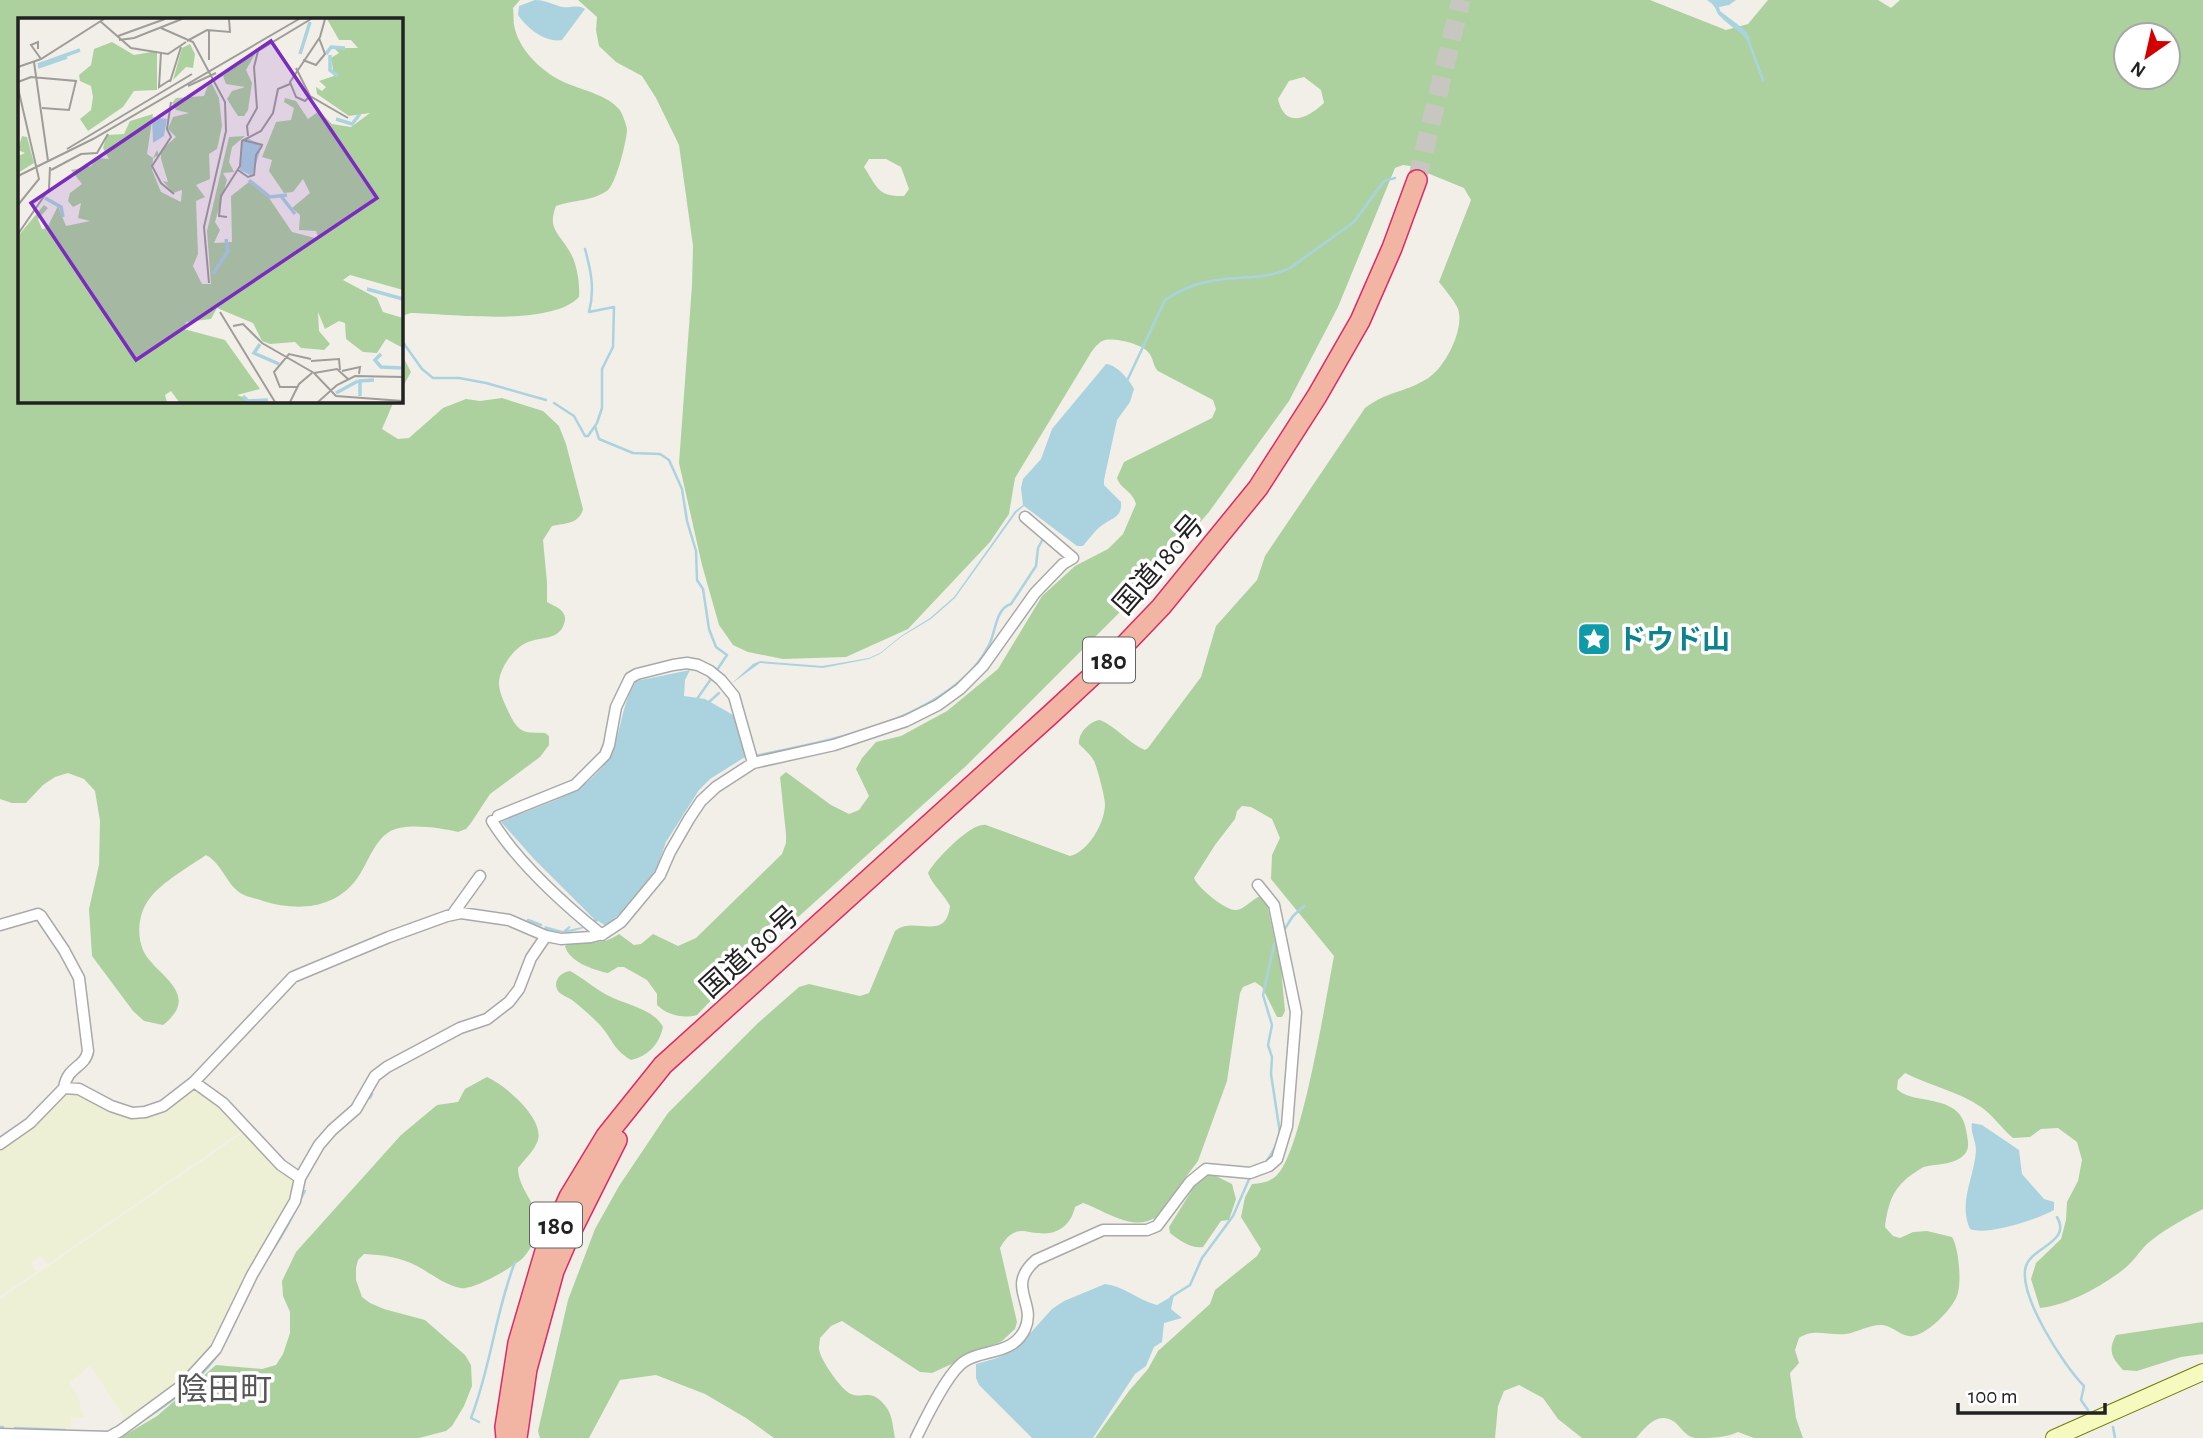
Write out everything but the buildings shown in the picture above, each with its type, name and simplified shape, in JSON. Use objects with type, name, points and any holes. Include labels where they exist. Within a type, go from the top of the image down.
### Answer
[{"type":"highway","name":"国道180号","points":[[506,1438],[505,1427],[514,1365],[523,1323],[545,1251],[569,1197],[613,1126],[663,1065],[1098,670],[1169,598],[1258,488],[1317,396],[1360,321],[1418,180]]},
{"type":"highway","name":"国道180号","points":[[517,1438],[527,1369],[554,1271],[615,1143],[683,1048]]},
{"type":"main road","points":[[2054,1438],[2203,1372]]},
{"type":"street","points":[[64,1088],[79,1089],[119,1110],[139,1113],[163,1106],[194,1082],[293,977],[389,937],[452,915],[477,915],[509,920],[546,936],[561,939],[602,934],[621,922],[660,874],[679,834],[701,801],[725,780],[753,763],[835,745],[874,733],[925,712],[960,689],[983,666],[1035,593],[1073,558],[1025,517]]},
{"type":"street","points":[[602,934],[509,845],[495,818],[575,785],[605,755],[616,707],[630,678],[673,665],[698,665],[722,680],[734,696],[753,763]]},
{"type":"street","points":[[452,915],[480,876]]},
{"type":"street","points":[[916,1438],[955,1371],[965,1361],[1003,1350],[1025,1329],[1027,1317],[1021,1282],[1028,1267],[1036,1260],[1103,1230],[1147,1230],[1157,1226],[1190,1182],[1206,1169],[1258,1172],[1277,1159],[1287,1126],[1296,1012],[1274,905],[1258,885]]},
{"type":"street","points":[[0,925],[39,915],[64,950],[79,978],[88,1054],[83,1062],[72,1070],[65,1080],[64,1088],[30,1122],[0,1144]]},
{"type":"street","points":[[0,1434],[109,1437],[184,1384],[207,1362],[221,1341],[248,1283],[295,1201],[300,1178],[326,1136],[356,1109],[381,1071],[460,1028],[487,1019],[509,1002],[519,989],[531,958],[546,936]]},
{"type":"street","points":[[194,1082],[223,1103],[281,1165],[300,1178]]},
{"type":"green space","points":[[0,0],[520,0],[513,8],[514,27],[529,56],[553,76],[614,104],[619,109],[627,129],[620,161],[608,190],[590,198],[556,206],[554,226],[574,262],[579,297],[565,306],[547,312],[500,317],[411,313],[402,316],[402,18],[18,18],[18,402],[394,402],[382,429],[398,439],[409,438],[443,408],[466,399],[480,401],[502,398],[543,411],[559,426],[583,509],[575,520],[552,526],[543,540],[547,602],[565,616],[562,629],[554,635],[528,642],[517,649],[504,666],[499,685],[517,726],[524,731],[545,733],[549,736],[549,745],[540,757],[490,794],[466,829],[458,832],[404,827],[389,832],[383,836],[347,890],[325,902],[313,906],[288,906],[244,895],[206,855],[176,875],[150,898],[143,909],[140,923],[143,950],[172,984],[177,994],[179,1003],[174,1014],[163,1025],[144,1021],[133,1011],[92,956],[89,909],[99,865],[100,821],[95,791],[84,779],[68,773],[43,785],[26,803],[12,803],[0,799]]},
{"type":"green space","points":[[578,0],[1650,0],[1726,30],[1748,24],[1768,0],[1878,0],[1891,8],[1900,0],[2203,0],[2203,1209],[2153,1239],[2127,1266],[2106,1282],[2074,1299],[2040,1308],[2031,1279],[2036,1263],[2061,1239],[2067,1202],[2078,1181],[2082,1160],[2077,1142],[2058,1128],[2041,1129],[2030,1137],[2013,1138],[1990,1114],[1972,1101],[1905,1073],[1898,1080],[1897,1089],[1905,1094],[1948,1105],[1957,1111],[1964,1121],[1968,1148],[1964,1155],[1956,1160],[1924,1167],[1907,1178],[1893,1196],[1885,1227],[1893,1236],[1900,1238],[1913,1232],[1927,1231],[1952,1237],[1959,1266],[1957,1296],[1939,1320],[1913,1336],[1878,1325],[1846,1334],[1816,1333],[1799,1338],[1795,1350],[1799,1363],[1790,1373],[1796,1418],[1803,1438],[1754,1438],[1738,1432],[1723,1437],[1695,1438],[1673,1421],[1662,1418],[1652,1422],[1636,1438],[1582,1438],[1558,1419],[1543,1398],[1519,1385],[1504,1391],[1498,1406],[1495,1438],[1095,1438],[1148,1369],[1158,1351],[1210,1304],[1215,1290],[1257,1256],[1261,1249],[1241,1217],[1245,1197],[1252,1184],[1266,1182],[1277,1175],[1286,1160],[1312,1072],[1334,956],[1271,879],[1272,855],[1280,838],[1272,819],[1251,807],[1242,806],[1194,878],[1200,887],[1230,909],[1241,909],[1260,896],[1266,900],[1281,968],[1285,1011],[1282,1017],[1277,1017],[1262,987],[1255,982],[1243,987],[1227,1081],[1198,1161],[1156,1217],[1138,1223],[1119,1219],[1083,1203],[1075,1207],[1067,1224],[1057,1231],[1021,1231],[1011,1235],[1000,1248],[1017,1322],[1015,1329],[1002,1341],[932,1373],[920,1372],[842,1321],[831,1326],[820,1338],[819,1346],[827,1367],[851,1394],[873,1396],[886,1406],[895,1438],[774,1438],[705,1394],[656,1375],[620,1380],[589,1438],[540,1438],[538,1431],[568,1300],[595,1229],[619,1186],[668,1113],[758,1023],[799,987],[809,984],[860,996],[869,993],[895,931],[911,926],[936,926],[947,917],[950,906],[928,873],[945,851],[972,829],[986,825],[1070,856],[1089,843],[1099,828],[1105,804],[1094,761],[1079,744],[1085,728],[1100,720],[1139,747],[1145,750],[1148,748],[1201,677],[1216,626],[1257,580],[1265,556],[1365,408],[1425,380],[1446,359],[1456,338],[1459,318],[1458,309],[1439,282],[1471,200],[1464,188],[1410,166],[1395,168],[1338,307],[1289,401],[1209,512],[1136,596],[966,766],[746,964],[697,1015],[686,1017],[666,1011],[657,1005],[657,994],[647,980],[624,967],[618,967],[608,973],[589,967],[571,957],[565,946],[604,941],[619,934],[634,945],[641,944],[653,934],[678,946],[696,938],[782,854],[786,834],[780,777],[786,772],[831,805],[849,814],[859,810],[869,796],[856,769],[876,742],[901,736],[947,711],[998,669],[1042,596],[1075,566],[1108,549],[1123,534],[1136,504],[1117,478],[1124,462],[1212,418],[1216,409],[1213,400],[1158,371],[1145,349],[1122,341],[1103,341],[1092,351],[1015,478],[1009,514],[990,542],[908,629],[846,657],[783,659],[748,652],[733,645],[719,625],[702,565],[679,463],[693,246],[679,145],[642,76],[616,62],[599,46],[597,17]],"holes":[[[1304,77],[1321,90],[1324,103],[1304,117],[1291,118],[1281,108],[1278,99],[1289,81]],[[869,159],[886,159],[901,167],[909,189],[904,196],[889,195],[879,189],[864,167]]]},
{"type":"green space","points":[[402,355],[411,372],[402,388]]},
{"type":"green space","points":[[570,971],[607,995],[653,1015],[663,1027],[652,1049],[631,1060],[620,1052],[595,1020],[558,991],[558,978]]},
{"type":"green space","points":[[487,1077],[522,1103],[538,1131],[537,1144],[518,1168],[521,1183],[535,1210],[538,1224],[529,1251],[502,1272],[466,1288],[449,1284],[411,1263],[391,1257],[364,1254],[358,1260],[356,1268],[356,1280],[362,1297],[384,1309],[425,1320],[465,1355],[471,1365],[472,1386],[452,1426],[446,1431],[419,1438],[120,1438],[157,1416],[216,1365],[262,1369],[276,1365],[290,1333],[290,1312],[283,1296],[282,1281],[296,1252],[401,1135],[437,1105],[458,1102],[465,1089]]},
{"type":"green space","points":[[201,1091],[221,1105],[241,1132],[48,1264],[40,1256],[30,1264],[37,1272],[0,1296],[0,1147],[64,1094],[77,1094],[126,1116],[188,1092]]},
{"type":"green space","points":[[244,1132],[293,1177],[295,1189],[222,1333],[194,1371],[126,1420],[90,1366],[69,1383],[78,1397],[84,1417],[71,1418],[71,1429],[65,1429],[65,1433],[15,1431],[14,1427],[0,1430],[0,1299]]},
{"type":"green space","points":[[1212,1174],[1232,1184],[1236,1199],[1229,1220],[1221,1221],[1203,1247],[1194,1247],[1170,1233],[1169,1227],[1200,1177]]},
{"type":"green space","points":[[2203,1322],[2203,1354],[2181,1357],[2137,1371],[2123,1370],[2113,1357],[2112,1345],[2116,1335]]},
{"type":"water","points":[[535,0],[585,9],[562,40],[549,39],[531,29],[518,15],[519,6]]},
{"type":"water","points":[[1707,0],[1736,0],[1719,7],[1720,11],[1745,30],[1750,38],[1747,40],[1724,20]]},
{"type":"water","points":[[1106,364],[1122,373],[1134,389],[1130,402],[1117,420],[1104,480],[1104,485],[1121,502],[1121,507],[1117,516],[1098,529],[1083,546],[1077,546],[1024,506],[1016,513],[955,598],[931,619],[901,637],[880,654],[869,659],[823,668],[760,663],[731,684],[760,661],[822,666],[869,658],[880,653],[901,636],[930,618],[954,597],[1015,511],[1023,505],[1023,479],[1041,459],[1052,429]]},
{"type":"water","points":[[690,670],[685,680],[684,696],[705,699],[735,716],[745,757],[710,779],[699,790],[666,842],[657,868],[627,907],[606,926],[598,921],[572,931],[559,932],[544,929],[545,926],[563,931],[571,927],[568,930],[582,927],[594,919],[501,822],[565,796],[594,776],[605,764],[613,748],[627,699],[636,681]]},
{"type":"water","points":[[1972,1123],[1982,1125],[2019,1150],[2022,1174],[2044,1199],[2054,1202],[2054,1210],[2025,1222],[2000,1228],[1978,1231],[1970,1229],[1966,1200],[1976,1151]]},
{"type":"water","points":[[297,1206],[292,1221],[256,1280],[228,1338],[214,1361],[204,1374],[178,1397],[150,1418],[122,1435],[155,1413],[217,1356],[251,1284]]},
{"type":"water","points":[[1105,1284],[1157,1305],[1174,1295],[1171,1309],[1182,1318],[1164,1323],[1162,1342],[1154,1347],[1146,1366],[1135,1374],[1093,1438],[1032,1438],[979,1385],[976,1364],[1016,1349],[1052,1309],[1064,1301]]},
{"type":"waterway","points":[[1747,37],[1763,80]]},
{"type":"waterway","points":[[1126,383],[1165,300],[1201,283],[1270,275],[1290,268],[1354,222],[1384,181],[1395,178]]},
{"type":"waterway","points":[[554,403],[574,416],[585,436],[588,436],[597,423],[602,408],[602,369],[613,347],[614,307],[589,312],[591,280],[585,249]]},
{"type":"waterway","points":[[402,341],[422,369],[433,378],[459,378],[486,383],[546,400]]},
{"type":"waterway","points":[[595,426],[599,439],[633,453],[660,454],[669,460],[682,489],[687,521],[696,551],[697,580],[703,589],[709,629],[716,647],[727,655],[717,670]]},
{"type":"waterway","points":[[754,756],[835,739],[888,722],[937,698],[959,682],[983,655],[1002,611],[1011,604],[1036,566],[1038,548],[1044,537]]},
{"type":"waterway","points":[[697,699],[711,679]]},
{"type":"waterway","points":[[709,702],[719,693]]},
{"type":"waterway","points":[[1284,930],[1304,906]]},
{"type":"waterway","points":[[528,920],[541,925]]},
{"type":"waterway","points":[[1278,939],[1274,945],[1263,995],[1272,1025],[1268,1045],[1272,1057],[1271,1074],[1280,1133]]},
{"type":"waterway","points":[[370,1098],[372,1094]]},
{"type":"waterway","points":[[1267,1161],[1276,1146]]},
{"type":"waterway","points":[[1171,1297],[1190,1285],[1202,1258],[1233,1216],[1250,1177]]},
{"type":"waterway","points":[[300,1200],[305,1191]]},
{"type":"waterway","points":[[2057,1217],[2059,1233],[2030,1259],[2025,1278],[2028,1294],[2044,1329],[2065,1363],[2084,1386],[2081,1400],[2088,1410]]},
{"type":"waterway","points":[[479,1422],[471,1418],[515,1262]]},
{"type":"waterway","points":[[2113,1427],[2115,1438]]},
{"type":"waterway","points":[[15,1428],[65,1430]]},
{"type":"tunnel","points":[[1417,180],[1461,0]]},
{"type":"place","name":"ドウド山","points":[[1594,639]]},
{"type":"district","name":"陰田町","points":[[224,1389]]}]
